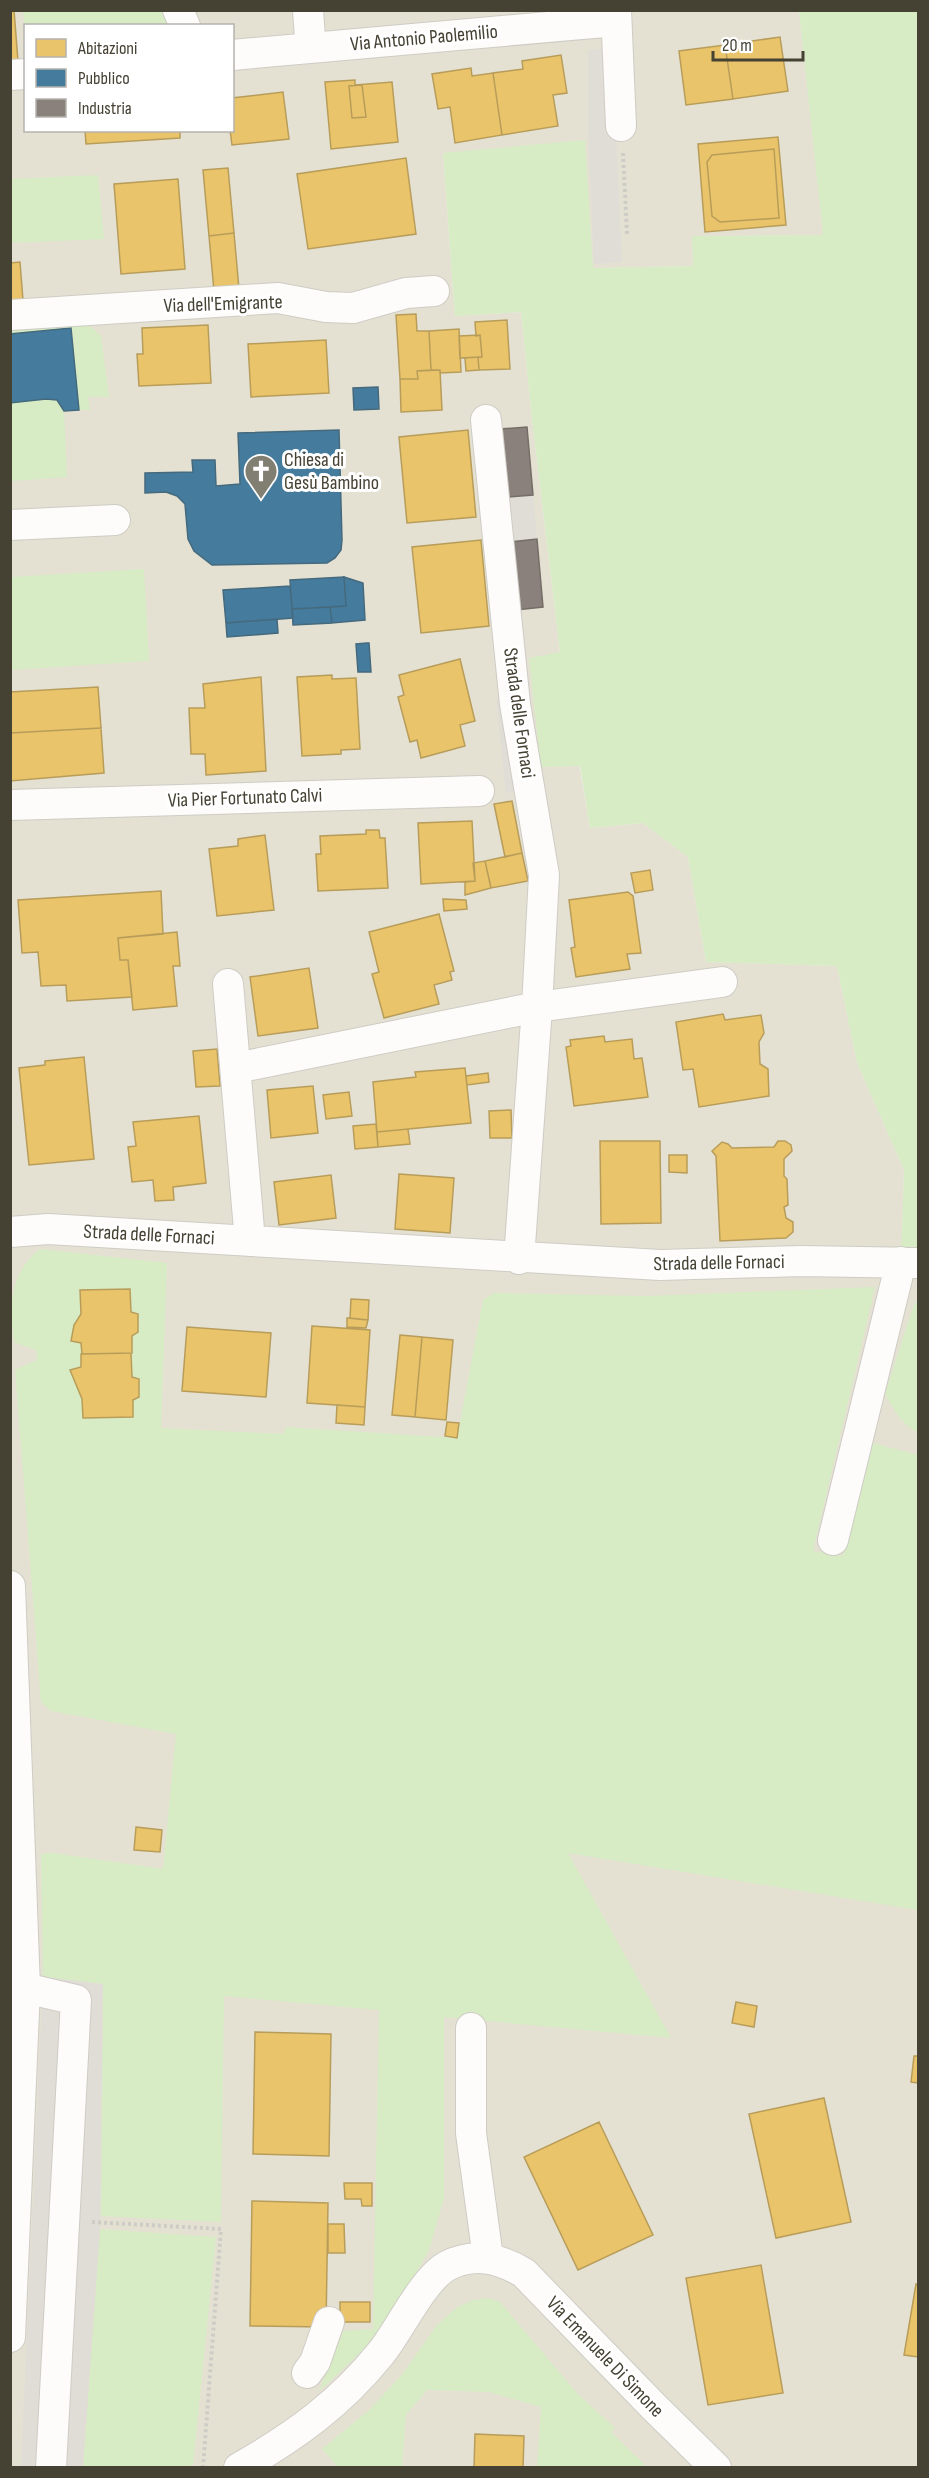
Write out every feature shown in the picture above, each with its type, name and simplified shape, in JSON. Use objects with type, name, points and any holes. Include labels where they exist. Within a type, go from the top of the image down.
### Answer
[{"type":"street","points":[[178,10],[184,24]]},
{"type":"street","points":[[234,43],[309,24],[612,14],[621,126]]},
{"type":"street","name":"Via Antonio Paolemilio","points":[[234,55],[612,14]]},
{"type":"street","name":"Via dell'Emigrante","points":[[10,315],[278,298],[326,307],[353,308],[406,293],[434,291]]},
{"type":"street","name":"Strada delle Fornaci","points":[[486,420],[515,704],[544,875],[519,1258]]},
{"type":"street","points":[[10,525],[115,520]]},
{"type":"street","name":"Via Pier Fortunato Calvi","points":[[10,805],[479,791]]},
{"type":"street","points":[[236,1068],[537,1007],[722,981]]},
{"type":"street","points":[[228,984],[250,1241]]},
{"type":"street","name":"Strada delle Fornaci","points":[[10,1215],[48,1229]]},
{"type":"street","name":"Strada delle Fornaci","points":[[10,1232],[48,1229],[660,1265],[802,1261],[910,1263]]},
{"type":"street","points":[[833,1540],[910,1263]]},
{"type":"street","points":[[10,1587],[25,1988],[10,2337]]},
{"type":"street","points":[[25,1988],[76,2000],[51,2468]]},
{"type":"street","points":[[471,2028],[471,2133],[488,2258]]},
{"type":"street","name":"Via Emanuele Di Simone","points":[[239,2468],[283,2443],[329,2408],[381,2353],[430,2281],[444,2268],[456,2262],[488,2258],[505,2261],[524,2273],[716,2468]]},
{"type":"street","points":[[307,2373],[315,2362],[330,2322]]},
{"type":"path","points":[[621,126],[627,234]]},
{"type":"path","points":[[95,2222],[221,2229],[203,2468]]},
{"type":"shaded area","points":[[11,11],[799,11],[824,235],[692,236],[694,266],[593,268],[443,153],[455,316],[521,312],[560,653],[590,828],[643,823],[688,857],[706,962],[837,966],[857,1063],[904,1170],[902,1249],[918,1254],[918,2467],[11,2468]]},
{"type":"shaded area","points":[[612,48],[622,262],[594,264],[588,134],[588,50]]},
{"type":"shaded area","points":[[533,495],[537,539],[510,542],[507,497]]},
{"type":"shaded area","points":[[509,697],[519,791],[506,793],[496,698]]},
{"type":"shaded area","points":[[43,1977],[103,1984],[100,2229],[83,2467],[21,2466]]},
{"type":"green space","points":[[23,11],[169,11],[176,24],[24,24]]},
{"type":"green space","points":[[799,11],[918,11],[918,1262],[901,1262],[904,1170],[857,1063],[837,966],[706,962],[688,857],[643,823],[590,828],[580,766],[541,767],[529,658],[560,652],[521,312],[455,316],[443,153],[585,140],[593,268],[693,266],[692,236],[823,235]]},
{"type":"green space","points":[[98,175],[104,239],[11,243],[11,179]]},
{"type":"green space","points":[[10,319],[84,321],[101,336],[109,397],[88,397],[90,410],[79,410],[71,328],[11,334]]},
{"type":"green space","points":[[57,400],[64,411],[67,477],[11,481],[11,403]]},
{"type":"green space","points":[[144,569],[149,661],[11,670],[11,577]]},
{"type":"green space","points":[[40,1249],[167,1263],[161,1428],[284,1434],[285,1427],[457,1438],[483,1300],[494,1293],[646,1296],[875,1287],[813,1551],[843,1556],[869,1442],[918,1455],[918,1910],[568,1853],[671,2038],[444,2017],[444,2198],[429,2250],[396,2308],[360,2353],[319,2391],[343,2331],[373,2329],[379,2010],[224,1996],[221,2222],[101,2216],[103,1984],[43,1977],[41,1854],[53,1853],[163,1869],[176,1734],[51,1711],[41,1702],[15,1370],[37,1360],[36,1350],[14,1342],[11,1316],[14,1291],[22,1268]]},
{"type":"green space","points":[[918,1300],[918,1432],[907,1426],[885,1394],[913,1307]]},
{"type":"green space","points":[[100,2229],[216,2237],[193,2465],[183,2468],[83,2468]]},
{"type":"green space","points":[[489,2298],[500,2302],[576,2392],[615,2428],[611,2432],[644,2464],[644,2467],[537,2467],[541,2407],[489,2392],[427,2390],[406,2415],[402,2467],[338,2467],[322,2449],[368,2411],[400,2377],[437,2325],[456,2308],[473,2300]]},
{"type":"building: Abitazioni","points":[[10,10],[14,10],[18,61],[10,61]]},
{"type":"building: Abitazioni","points":[[780,37],[788,91],[733,99],[725,45]]},
{"type":"building: Abitazioni","points":[[725,45],[733,99],[686,105],[679,51]]},
{"type":"building: Abitazioni","points":[[561,55],[567,93],[553,95],[558,126],[502,135],[493,73],[523,69],[522,61]]},
{"type":"building: Abitazioni","points":[[471,68],[472,76],[493,73],[502,135],[455,143],[450,107],[438,109],[432,74]]},
{"type":"building: Abitazioni","points":[[355,80],[355,85],[392,82],[398,142],[331,149],[325,82]]},
{"type":"building: Abitazioni","points":[[362,85],[366,117],[352,118],[349,86]]},
{"type":"building: Abitazioni","points":[[283,92],[289,139],[232,145],[230,132],[234,132],[234,98]]},
{"type":"building: Abitazioni","points":[[85,132],[180,132],[180,138],[86,144]]},
{"type":"building: Abitazioni","points":[[778,137],[786,225],[705,232],[698,144]]},
{"type":"building: Abitazioni","points":[[774,149],[779,218],[720,222],[712,216],[707,162],[712,155]]},
{"type":"building: Abitazioni","points":[[406,158],[416,234],[308,249],[297,174]]},
{"type":"building: Abitazioni","points":[[228,168],[234,233],[209,236],[203,170]]},
{"type":"building: Abitazioni","points":[[178,179],[185,269],[121,274],[114,184]]},
{"type":"building: Abitazioni","points":[[234,233],[239,289],[214,291],[209,236]]},
{"type":"building: Abitazioni","points":[[20,262],[23,300],[10,301],[10,263]]},
{"type":"building: Abitazioni","points":[[416,314],[417,331],[429,331],[431,370],[417,371],[418,379],[400,379],[396,315]]},
{"type":"building: Abitazioni","points":[[507,320],[510,369],[479,370],[478,357],[482,357],[480,335],[476,336],[475,322]]},
{"type":"building: Abitazioni","points":[[208,325],[211,383],[139,386],[137,354],[143,354],[142,328]]},
{"type":"building: Abitazioni","points":[[459,329],[461,372],[440,373],[440,370],[431,370],[429,331]]},
{"type":"building: Abitazioni","points":[[480,335],[482,357],[460,358],[459,336]]},
{"type":"building: Abitazioni","points":[[326,340],[329,393],[251,397],[248,344]]},
{"type":"building: Abitazioni","points":[[478,357],[479,370],[466,371],[465,358]]},
{"type":"building: Abitazioni","points":[[440,370],[442,410],[401,412],[400,379],[418,379],[417,371]]},
{"type":"building: Abitazioni","points":[[468,430],[476,517],[407,523],[399,437]]},
{"type":"building: Abitazioni","points":[[481,540],[489,626],[421,633],[412,547]]},
{"type":"building: Abitazioni","points":[[460,659],[475,721],[460,725],[465,746],[421,758],[417,740],[410,742],[398,697],[404,695],[399,675]]},
{"type":"building: Abitazioni","points":[[332,675],[332,679],[356,678],[360,749],[341,750],[341,754],[302,756],[297,677]]},
{"type":"building: Abitazioni","points":[[261,677],[266,771],[206,775],[205,754],[191,754],[189,708],[205,708],[203,684]]},
{"type":"building: Abitazioni","points":[[98,687],[101,728],[10,733],[10,692]]},
{"type":"building: Abitazioni","points":[[101,728],[104,773],[10,781],[10,733]]},
{"type":"building: Abitazioni","points":[[512,801],[522,853],[505,857],[494,804]]},
{"type":"building: Abitazioni","points":[[472,821],[475,881],[421,884],[418,823]]},
{"type":"building: Abitazioni","points":[[366,830],[379,830],[380,838],[385,838],[388,888],[318,891],[316,854],[321,854],[320,836],[366,834]]},
{"type":"building: Abitazioni","points":[[265,835],[274,910],[217,916],[209,849],[238,846],[238,839]]},
{"type":"building: Abitazioni","points":[[522,853],[528,881],[491,888],[485,861]]},
{"type":"building: Abitazioni","points":[[485,861],[491,888],[465,895],[465,882],[475,881],[473,863]]},
{"type":"building: Abitazioni","points":[[650,870],[653,890],[635,893],[631,873]]},
{"type":"building: Abitazioni","points":[[161,891],[163,934],[118,938],[120,960],[128,960],[132,997],[67,1001],[66,985],[41,986],[38,952],[22,953],[18,900]]},
{"type":"building: Abitazioni","points":[[628,892],[633,896],[641,953],[627,954],[630,969],[576,977],[571,948],[575,947],[569,900]]},
{"type":"building: Abitazioni","points":[[443,899],[466,900],[467,909],[444,911]]},
{"type":"building: Abitazioni","points":[[439,914],[454,971],[450,972],[452,980],[434,985],[439,1004],[384,1018],[372,974],[379,972],[369,932]]},
{"type":"building: Abitazioni","points":[[177,932],[180,966],[173,966],[177,1006],[133,1010],[128,960],[120,960],[118,938]]},
{"type":"building: Abitazioni","points":[[309,968],[318,1028],[258,1036],[250,977]]},
{"type":"building: Abitazioni","points":[[723,1014],[725,1020],[761,1015],[764,1033],[759,1042],[760,1064],[768,1069],[769,1096],[699,1107],[693,1069],[683,1070],[676,1022]]},
{"type":"building: Abitazioni","points":[[604,1036],[605,1042],[632,1039],[634,1059],[642,1058],[648,1097],[574,1106],[566,1047],[571,1046],[570,1040]]},
{"type":"building: Abitazioni","points":[[217,1049],[220,1086],[196,1087],[193,1051]]},
{"type":"building: Abitazioni","points":[[84,1057],[94,1159],[29,1165],[19,1068],[45,1065],[45,1061]]},
{"type":"building: Abitazioni","points":[[465,1068],[471,1123],[377,1132],[373,1082],[416,1077],[415,1072]]},
{"type":"building: Abitazioni","points":[[488,1073],[489,1082],[467,1085],[466,1076]]},
{"type":"building: Abitazioni","points":[[313,1086],[318,1133],[271,1138],[267,1090]]},
{"type":"building: Abitazioni","points":[[349,1092],[352,1116],[326,1119],[323,1095]]},
{"type":"building: Abitazioni","points":[[511,1110],[512,1138],[490,1138],[489,1111]]},
{"type":"building: Abitazioni","points":[[199,1116],[206,1183],[173,1187],[174,1200],[155,1201],[153,1180],[132,1182],[128,1147],[136,1146],[133,1122]]},
{"type":"building: Abitazioni","points":[[376,1124],[378,1147],[355,1149],[353,1126]]},
{"type":"building: Abitazioni","points":[[408,1129],[410,1144],[378,1147],[377,1132]]},
{"type":"building: Abitazioni","points":[[600,1141],[660,1141],[661,1223],[601,1224]]},
{"type":"building: Abitazioni","points":[[778,1141],[785,1141],[791,1145],[792,1151],[784,1159],[788,1205],[784,1207],[786,1218],[793,1222],[793,1232],[786,1238],[720,1241],[716,1156],[712,1151],[722,1142],[732,1148],[774,1147]]},
{"type":"building: Abitazioni","points":[[669,1155],[687,1155],[687,1173],[669,1172]]},
{"type":"building: Abitazioni","points":[[399,1174],[454,1178],[450,1233],[395,1229]]},
{"type":"building: Abitazioni","points":[[331,1175],[336,1218],[279,1225],[274,1182]]},
{"type":"building: Abitazioni","points":[[130,1289],[131,1312],[138,1314],[138,1332],[132,1336],[132,1353],[82,1354],[81,1343],[71,1341],[74,1325],[81,1314],[80,1290]]},
{"type":"building: Abitazioni","points":[[351,1299],[369,1300],[368,1320],[350,1318]]},
{"type":"building: Abitazioni","points":[[347,1318],[368,1320],[366,1328],[347,1327]]},
{"type":"building: Abitazioni","points":[[312,1326],[370,1330],[365,1407],[307,1403]]},
{"type":"building: Abitazioni","points":[[187,1327],[271,1333],[266,1397],[182,1391]]},
{"type":"building: Abitazioni","points":[[400,1335],[422,1337],[415,1417],[392,1415]]},
{"type":"building: Abitazioni","points":[[422,1337],[453,1340],[446,1420],[415,1417]]},
{"type":"building: Abitazioni","points":[[131,1353],[132,1377],[139,1379],[139,1397],[133,1400],[133,1417],[83,1418],[82,1399],[70,1370],[81,1367],[81,1354]]},
{"type":"building: Abitazioni","points":[[337,1405],[365,1407],[364,1425],[336,1423]]},
{"type":"building: Abitazioni","points":[[447,1422],[459,1423],[457,1438],[445,1436]]},
{"type":"building: Abitazioni","points":[[136,1827],[162,1830],[160,1852],[134,1850]]},
{"type":"building: Abitazioni","points":[[736,2002],[757,2006],[754,2027],[732,2023]]},
{"type":"building: Abitazioni","points":[[255,2032],[331,2034],[329,2156],[253,2154]]},
{"type":"building: Abitazioni","points":[[914,2056],[918,2056],[918,2083],[911,2082]]},
{"type":"building: Abitazioni","points":[[824,2098],[851,2222],[776,2238],[749,2114]]},
{"type":"building: Abitazioni","points":[[599,2122],[653,2235],[578,2270],[524,2157]]},
{"type":"building: Abitazioni","points":[[344,2183],[372,2183],[372,2206],[362,2206],[361,2199],[345,2199]]},
{"type":"building: Abitazioni","points":[[252,2201],[328,2203],[326,2327],[250,2326]]},
{"type":"building: Abitazioni","points":[[328,2224],[344,2224],[345,2253],[328,2253]]},
{"type":"building: Abitazioni","points":[[761,2265],[783,2393],[708,2405],[686,2278]]},
{"type":"building: Abitazioni","points":[[916,2284],[918,2285],[918,2357],[904,2355]]},
{"type":"building: Abitazioni","points":[[340,2302],[370,2302],[370,2322],[340,2322]]},
{"type":"building: Abitazioni","points":[[475,2434],[524,2436],[523,2468],[474,2468]]},
{"type":"building: Pubblico","points":[[71,328],[79,410],[64,411],[57,400],[10,403],[10,334]]},
{"type":"building: Pubblico","points":[[378,387],[379,409],[354,410],[353,388]]},
{"type":"building: Pubblico","name":"Chiesa di Gesù Bambino","points":[[339,430],[342,540],[341,550],[327,563],[212,565],[194,551],[188,539],[185,504],[177,496],[166,492],[145,493],[145,473],[193,472],[192,460],[215,460],[216,486],[240,484],[238,433]]},
{"type":"building: Pubblico","points":[[344,577],[346,606],[292,609],[290,580]]},
{"type":"building: Pubblico","points":[[344,577],[363,583],[365,620],[332,623],[330,607],[346,606]]},
{"type":"building: Pubblico","points":[[290,586],[293,618],[226,623],[223,590]]},
{"type":"building: Pubblico","points":[[330,607],[332,623],[293,625],[292,609]]},
{"type":"building: Pubblico","points":[[277,619],[278,633],[227,637],[226,623]]},
{"type":"building: Pubblico","points":[[369,643],[371,672],[358,672],[356,644]]},
{"type":"building: Industria","points":[[527,427],[533,495],[507,497],[500,429]]},
{"type":"building: Industria","points":[[537,539],[543,607],[516,610],[510,542]]},
{"type":"place","name":"Chiesa di Gesù Bambino","points":[[261,500]]}]
